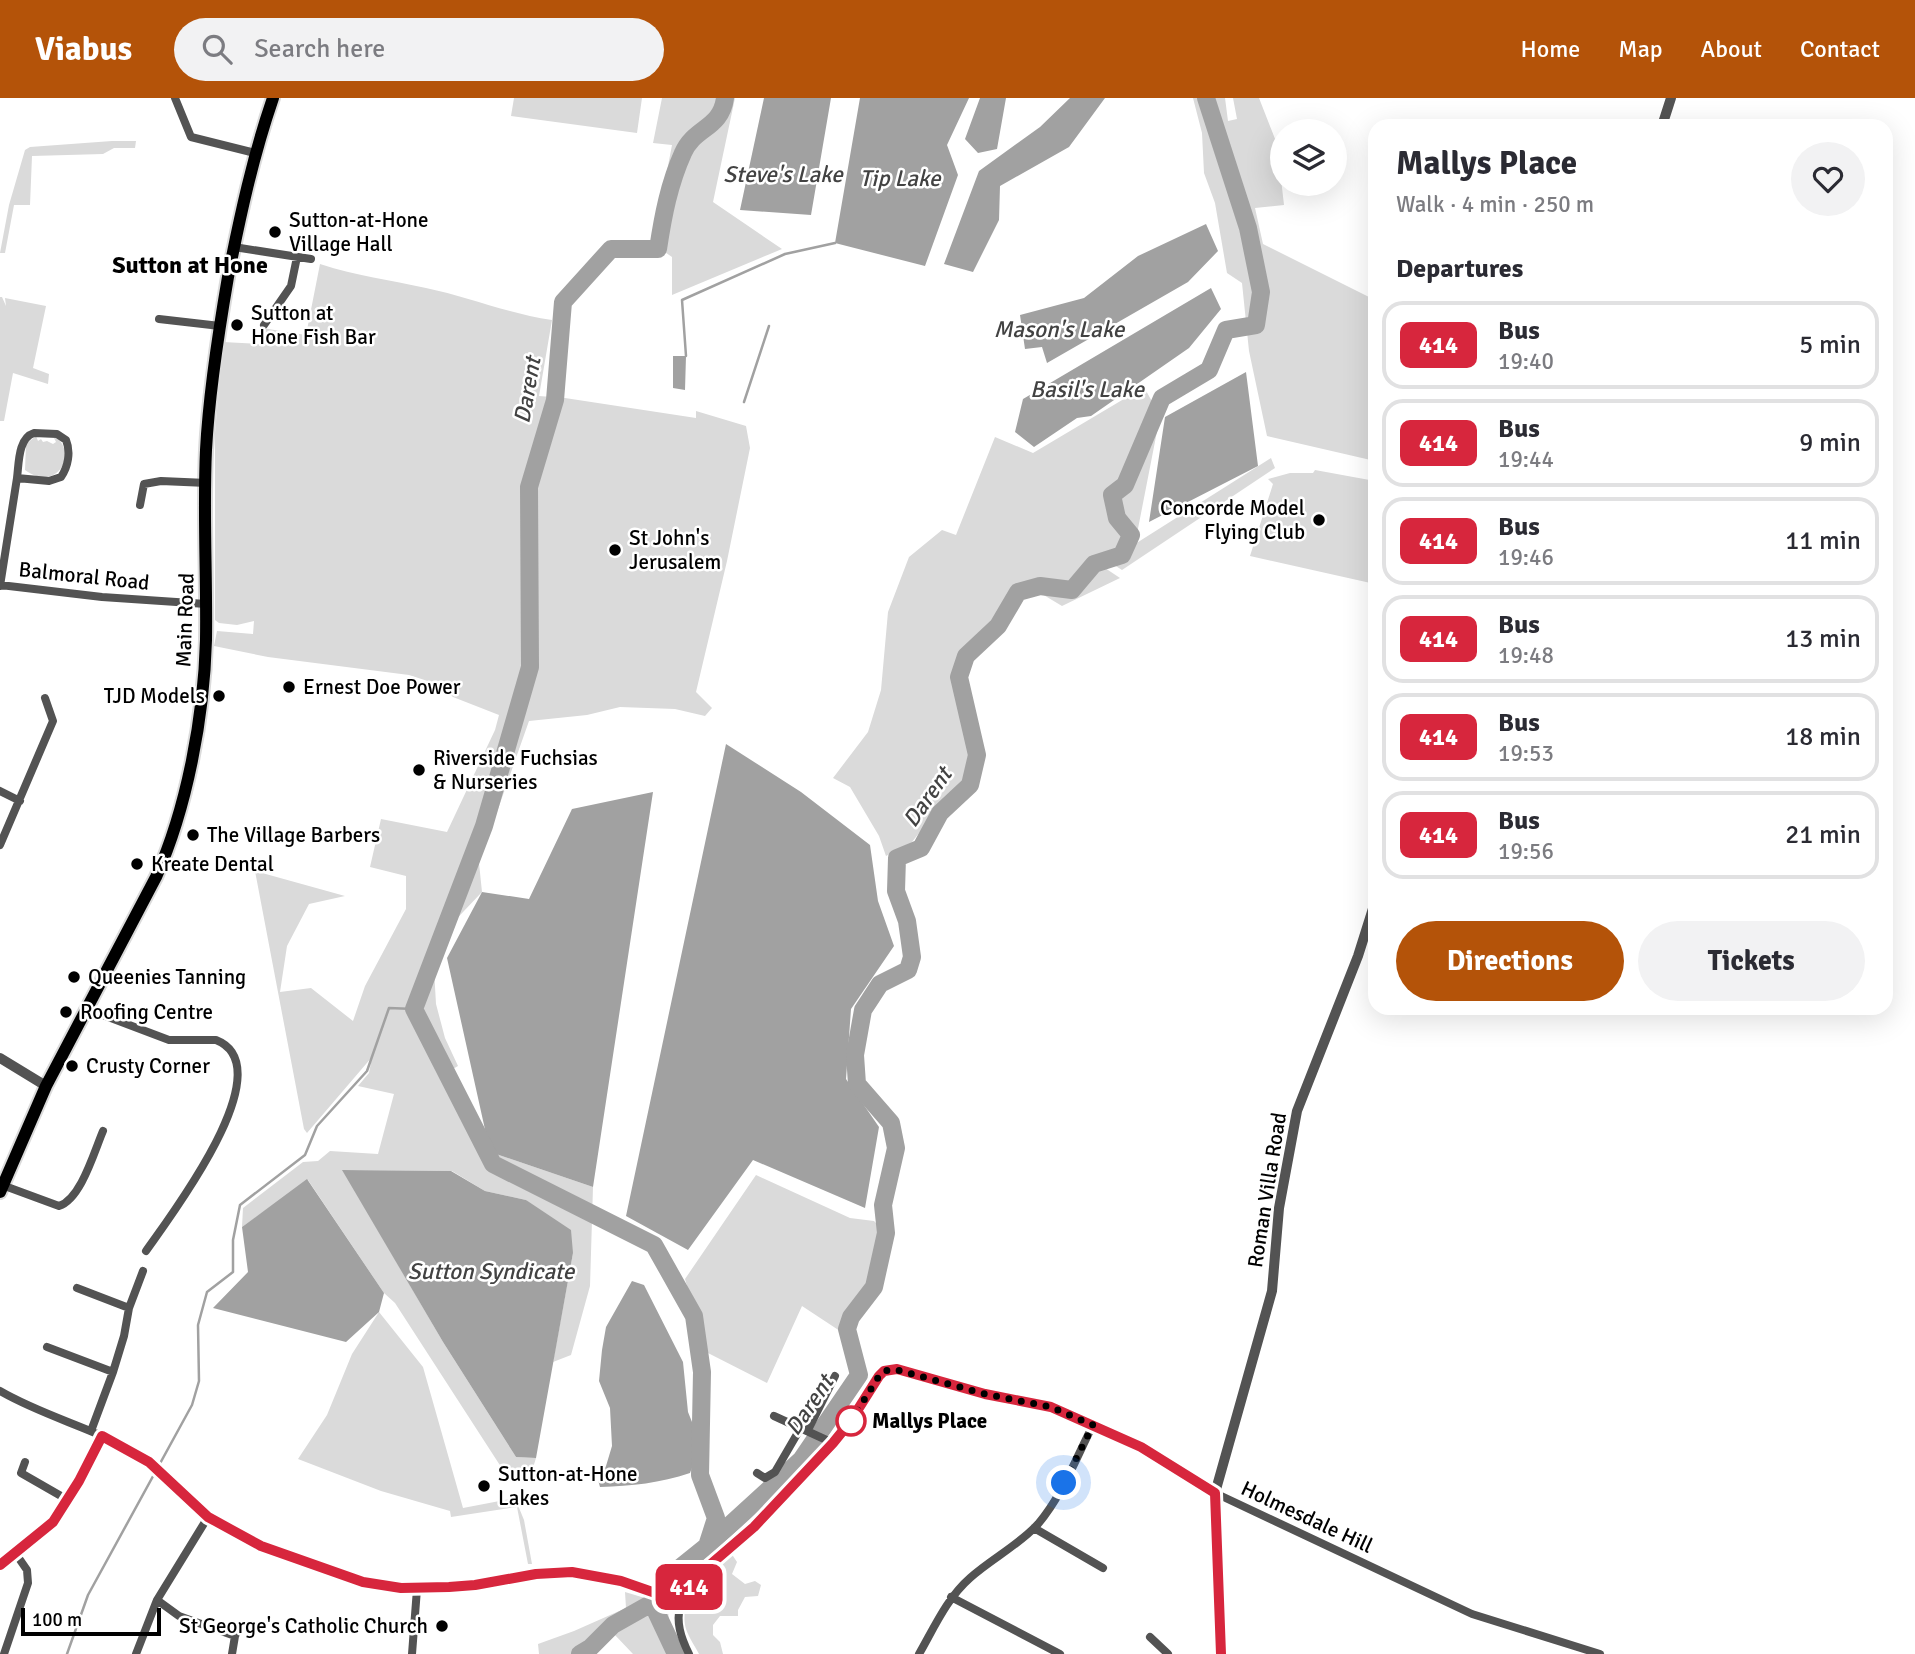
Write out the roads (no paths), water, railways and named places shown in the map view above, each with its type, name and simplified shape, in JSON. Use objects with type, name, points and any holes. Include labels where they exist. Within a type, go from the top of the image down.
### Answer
[{"type":"main road","name":"Main Road","points":[[1,1188],[46,1086],[156,877],[176,822],[198,719],[205,662],[206,483],[210,392],[234,247],[255,153],[273,98]]},
{"type":"street","points":[[175,98],[191,138],[255,153]]},
{"type":"street","points":[[1664,119],[1671,98]]},
{"type":"street","points":[[234,247],[311,259]]},
{"type":"street","points":[[264,325],[291,286],[297,257]]},
{"type":"street","points":[[159,319],[220,326]]},
{"type":"street","name":"Balmoral Road","points":[[17,478],[49,481],[61,477],[67,467],[69,450],[63,436],[34,433],[22,442],[0,585],[102,597],[206,604]]},
{"type":"street","points":[[140,505],[141,488],[144,484],[161,481],[206,483]]},
{"type":"street","points":[[0,845],[53,721],[45,698]]},
{"type":"street","points":[[0,791],[20,801]]},
{"type":"street","name":"Roman Villa Road","points":[[1221,1654],[1215,1493],[1272,1291],[1279,1208],[1297,1111],[1368,924]]},
{"type":"street","points":[[87,1009],[169,1040],[223,1042],[234,1056],[236,1084],[225,1125],[204,1169],[146,1251]]},
{"type":"street","points":[[0,1058],[46,1086]]},
{"type":"street","points":[[1,1188],[60,1206],[66,1204],[76,1193],[103,1131]]},
{"type":"street","points":[[91,1431],[113,1372],[129,1308],[143,1271]]},
{"type":"street","points":[[77,1288],[129,1308]]},
{"type":"street","points":[[47,1347],[113,1372]]},
{"type":"street","name":"Holmesdale Hill","points":[[830,1442],[850,1422],[884,1371],[901,1370],[985,1394],[1051,1407],[1141,1447],[1215,1493],[1472,1614],[1600,1654]]},
{"type":"street","points":[[757,1473],[765,1478],[775,1472],[808,1431],[835,1376]]},
{"type":"street","points":[[0,1391],[28,1408],[91,1431],[149,1462],[208,1517],[261,1546],[329,1572],[363,1582],[417,1589],[475,1585],[531,1575],[572,1572],[621,1581],[677,1601]]},
{"type":"street","points":[[689,1654],[678,1629],[677,1601],[704,1570],[754,1527],[830,1442],[774,1416]]},
{"type":"street","points":[[919,1654],[951,1597],[973,1574],[1034,1528],[1059,1492],[1093,1425]]},
{"type":"street","points":[[0,1565],[53,1522],[68,1500],[102,1436]]},
{"type":"street","points":[[25,1462],[22,1473],[68,1500]]},
{"type":"street","points":[[136,1654],[157,1600],[208,1517]]},
{"type":"street","points":[[1034,1528],[1103,1568]]},
{"type":"street","points":[[4,1654],[28,1583],[27,1570],[16,1553]]},
{"type":"street","points":[[412,1654],[417,1589]]},
{"type":"street","points":[[951,1597],[1060,1654]]},
{"type":"street","points":[[157,1600],[179,1616],[235,1636]]},
{"type":"street","points":[[232,1654],[240,1625]]},
{"type":"street","points":[[1150,1637],[1168,1654]]},
{"type":"street","points":[[1035,1654],[1040,1643]]},
{"type":"water","name":"Steve's Lake","points":[[764,98],[831,98],[811,215],[740,210]]},
{"type":"water","name":"Tip Lake","points":[[860,98],[969,98],[947,145],[958,175],[925,266],[835,243]]},
{"type":"water","points":[[980,98],[1006,98],[997,149],[978,153],[965,139]]},
{"type":"water","points":[[1070,98],[1105,98],[1069,147],[1000,186],[999,220],[973,272],[944,264],[979,171],[1040,127]]},
{"type":"water","name":"Mason's Lake","points":[[1206,224],[1218,251],[1188,282],[1047,363],[1042,347],[1025,349],[1020,315],[1084,298],[1138,256]]},
{"type":"water","name":"Basil's Lake","points":[[1211,288],[1221,309],[1189,348],[1091,416],[1077,418],[1034,447],[1015,432],[1023,399]]},
{"type":"water","points":[[673,356],[686,356],[685,390],[673,388]]},
{"type":"water","points":[[1246,372],[1258,466],[1149,522],[1165,417]]},
{"type":"water","points":[[726,744],[801,792],[870,845],[878,901],[894,946],[851,1009],[846,1079],[879,1127],[865,1208],[753,1160],[688,1250],[626,1216]]},
{"type":"water","points":[[653,792],[593,1187],[490,1152],[447,958],[482,892],[529,899],[572,809]]},
{"type":"water","name":"Sutton Syndicate","points":[[342,1170],[451,1171],[485,1191],[526,1200],[571,1230],[573,1253],[536,1458],[516,1457],[443,1342]]},
{"type":"water","points":[[307,1179],[384,1293],[379,1312],[346,1342],[213,1308],[248,1272],[242,1227]]},
{"type":"water","points":[[632,1281],[644,1285],[683,1362],[688,1412],[696,1432],[694,1462],[690,1473],[679,1476],[646,1483],[600,1487],[598,1480],[612,1446],[610,1408],[599,1381],[602,1350],[606,1327]]},
{"type":"waterway","name":"Darent","points":[[707,1546],[716,1518],[700,1475],[702,1372],[694,1316],[654,1245],[493,1164],[414,1009],[484,826],[530,667],[529,487],[555,400],[563,302],[611,249],[658,249],[667,200],[683,153],[688,144],[718,116],[725,98]]},
{"type":"waterway","name":"Darent","points":[[580,1654],[613,1625],[652,1603],[666,1579],[707,1546],[801,1460],[859,1375],[847,1329],[851,1317],[874,1287],[886,1233],[883,1205],[896,1148],[891,1123],[857,1084],[855,1055],[863,1010],[880,984],[908,970],[912,957],[907,921],[896,891],[897,858],[921,848],[940,813],[970,785],[977,755],[959,677],[966,656],[998,626],[1018,592],[1040,586],[1072,590],[1094,564],[1122,555],[1131,535],[1117,518],[1112,495],[1125,485],[1162,398],[1209,370],[1226,330],[1256,325],[1261,292],[1248,228],[1206,98]]},
{"type":"waterway","points":[[686,356],[682,300],[785,254],[835,243]]},
{"type":"waterway","points":[[744,402],[769,326]]},
{"type":"waterway","points":[[67,1654],[88,1595],[192,1405],[199,1381],[198,1325],[207,1292],[233,1272],[233,1240],[240,1205],[305,1155],[317,1126],[367,1071],[389,1008],[414,1009]]},
{"type":"waterway","name":"Darent","points":[[652,1603],[676,1654]]},
{"type":"place","name":"Sutton-at-Hone Village Hall","points":[[275,232]]},
{"type":"place","name":"Sutton at Hone Fish Bar","points":[[237,325]]},
{"type":"place","name":"Concorde Model Flying Club","points":[[1319,520]]},
{"type":"place","name":"St John's Jerusalem","points":[[615,550]]},
{"type":"place","name":"Ernest Doe Power","points":[[289,687]]},
{"type":"place","name":"TJD Models","points":[[219,696]]},
{"type":"place","name":"Riverside Fuchsias & Nurseries","points":[[419,770]]},
{"type":"place","name":"The Village Barbers","points":[[193,835]]},
{"type":"place","name":"Kreate Dental","points":[[137,864]]},
{"type":"place","name":"Queenies Tanning","points":[[74,977]]},
{"type":"place","name":"Roofing Centre","points":[[66,1012]]},
{"type":"place","name":"Crusty Corner","points":[[72,1066]]},
{"type":"place","name":"Mallys Place","points":[[851,1421]]},
{"type":"place","name":"Sutton-at-Hone Lakes","points":[[484,1486]]},
{"type":"place","name":"St George's Catholic Church","points":[[442,1626]]},
{"type":"district","name":"Sutton at Hone","points":[[190,265]]}]
